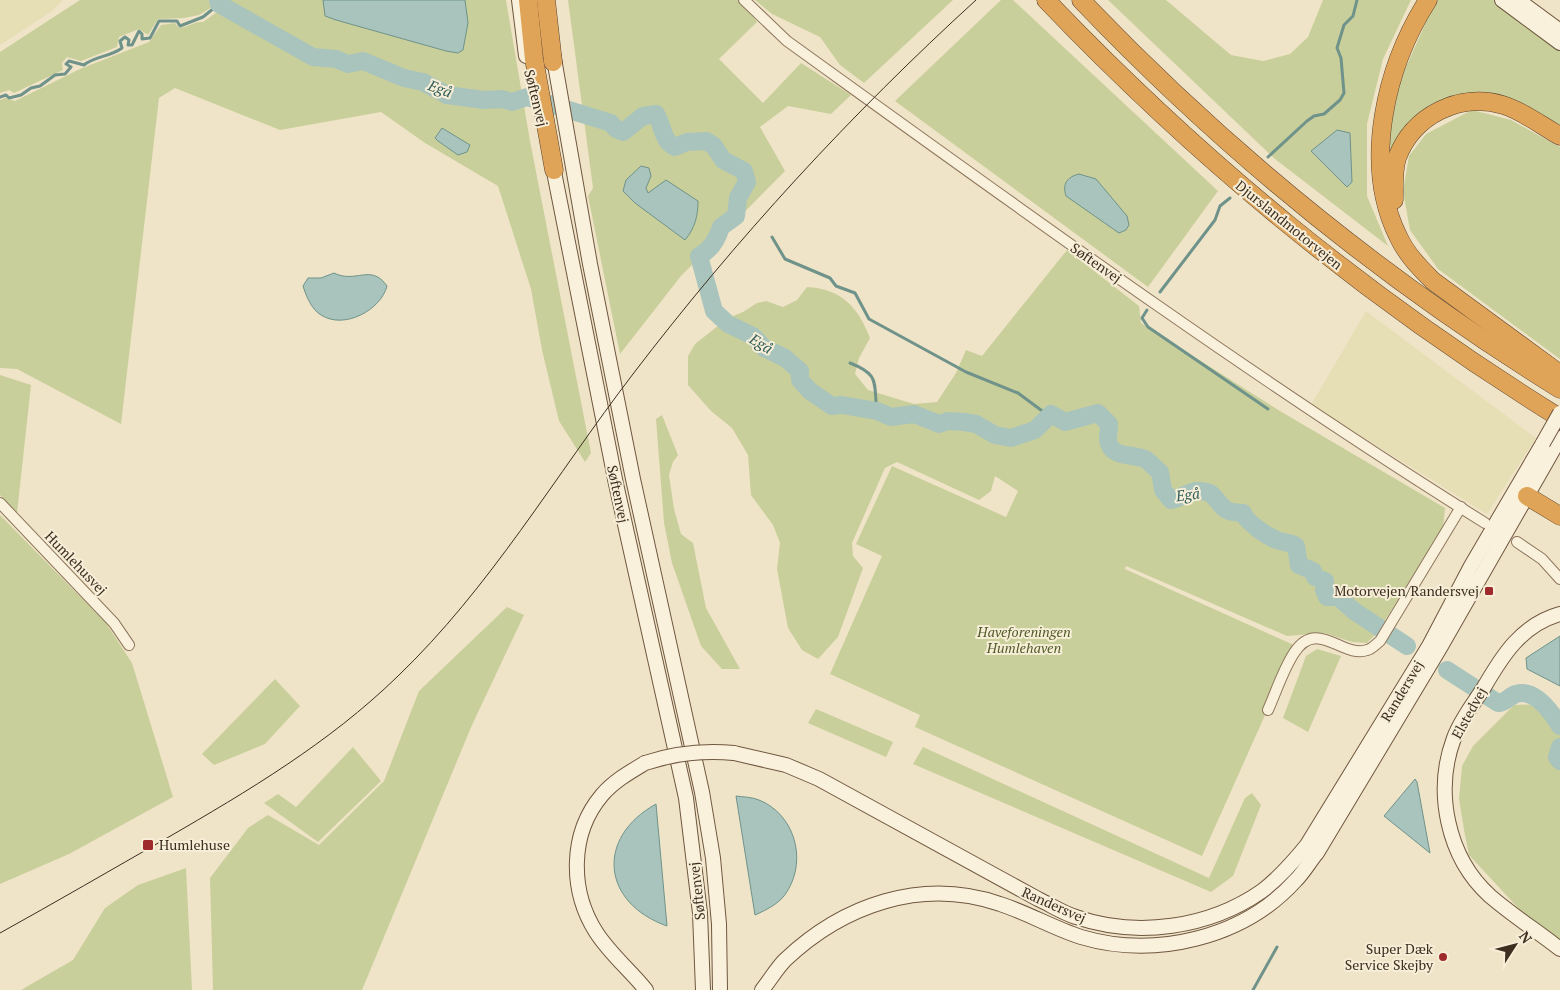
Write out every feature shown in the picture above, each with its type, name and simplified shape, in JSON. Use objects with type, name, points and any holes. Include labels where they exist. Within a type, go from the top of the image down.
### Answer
[{"type":"highway","points":[[528,0],[530,59],[554,170]]},
{"type":"highway","points":[[546,0],[553,62]]},
{"type":"highway","name":"Djurslandmotorvejen","points":[[1046,0],[1152,107],[1291,228],[1435,336],[1560,418]]},
{"type":"highway","name":"Djurslandmotorvejen","points":[[1081,0],[1169,90],[1306,209],[1381,268],[1440,310],[1560,389]]},
{"type":"highway","points":[[1428,0],[1410,30],[1396,69],[1387,104],[1382,139],[1381,172],[1386,208],[1398,237],[1415,262],[1433,281],[1560,374]]},
{"type":"highway","points":[[1453,296],[1419,259],[1404,232],[1394,205],[1396,160],[1403,144],[1416,126],[1434,113],[1452,104],[1478,101],[1504,105],[1560,136]]},
{"type":"highway","points":[[1521,493],[1560,516]]},
{"type":"main road","name":"Søftenvej","points":[[519,0],[530,59]]},
{"type":"main road","name":"Søftenvej","points":[[554,0],[553,62],[568,148],[633,479],[702,792],[717,896],[720,990]]},
{"type":"main road","points":[[1502,0],[1560,43]]},
{"type":"main road","points":[[1518,0],[1560,31]]},
{"type":"main road","name":"Søftenvej","points":[[554,170],[616,484],[686,798],[700,913],[703,990]]},
{"type":"main road","name":"Randersvej","points":[[646,990],[597,933],[583,909],[576,880],[577,849],[586,821],[602,795],[623,776],[645,763],[670,755],[690,752],[734,754],[786,765],[819,779],[1038,899],[1076,917],[1128,928],[1152,928],[1211,917],[1262,890],[1289,867],[1307,845],[1429,646],[1471,566],[1552,444],[1560,413]]},
{"type":"main road","name":"Randersvej","points":[[762,990],[784,961],[816,933],[857,909],[895,897],[935,894],[970,896],[1000,903],[1081,936],[1124,945],[1161,945],[1198,939],[1238,923],[1270,903],[1296,880],[1316,852],[1440,648],[1521,493]]},
{"type":"main road","name":"Elstedvej","points":[[1560,614],[1534,626],[1517,639],[1504,654],[1454,737],[1446,766],[1444,800],[1453,839],[1468,868],[1489,895],[1560,949]]},
{"type":"street","name":"Søftenvej","points":[[744,0],[787,40],[1041,224],[1318,416],[1485,523]]},
{"type":"street","name":"Humlehusvej","points":[[0,503],[114,623],[129,645]]},
{"type":"street","points":[[1268,710],[1294,653],[1303,643],[1313,638],[1332,641],[1355,651],[1366,651],[1380,641],[1460,507]]},
{"type":"street","points":[[1517,542],[1542,559],[1560,579]]},
{"type":"shaded area","points":[[0,0],[63,0],[52,11],[0,45]]},
{"type":"shaded area","points":[[1366,311],[1536,438],[1487,514],[1311,405]]},
{"type":"green space","points":[[80,0],[506,0],[530,141],[591,453],[585,462],[559,421],[542,350],[531,289],[498,186],[425,143],[381,112],[280,130],[175,88],[159,98],[121,424],[17,369],[0,368],[0,100],[5,98],[15,101],[80,69],[149,42],[161,25],[175,23],[179,28],[203,22],[221,9],[309,58],[339,62],[349,66],[361,64],[424,86],[441,97],[498,104],[497,96],[443,91],[365,58],[350,60],[335,55],[320,55],[259,25],[222,1],[199,15],[184,18],[158,19],[148,35],[139,29],[119,37],[117,47],[81,61],[67,57],[62,63],[63,70],[14,93],[9,90],[0,93],[0,52]]},
{"type":"green space","points":[[568,0],[741,0],[757,22],[719,59],[763,103],[801,63],[851,95],[831,114],[788,106],[760,127],[785,171],[681,276],[620,354],[588,196],[593,188]]},
{"type":"green space","points":[[755,0],[953,0],[864,83],[840,65],[820,37],[772,14]]},
{"type":"green space","points":[[1001,0],[1013,0],[1218,191],[1148,287],[895,101]]},
{"type":"green space","points":[[1108,0],[1166,0],[1231,55],[1263,61],[1290,54],[1308,37],[1323,0],[1411,0],[1383,59],[1367,124],[1367,196],[1388,246],[1275,159]]},
{"type":"green space","points":[[1436,0],[1493,0],[1560,48],[1560,132],[1516,105],[1445,102],[1388,172],[1389,122],[1397,87]]},
{"type":"green space","points":[[1472,110],[1511,120],[1560,147],[1560,359],[1438,269],[1410,230],[1403,191],[1409,156],[1426,134]]},
{"type":"green space","name":"Haveforeningen Humlehaven","points":[[1067,250],[1139,306],[1141,323],[1280,411],[1445,508],[1443,528],[1377,633],[1367,643],[1352,642],[1324,633],[1287,636],[1126,566],[1125,569],[1296,646],[1202,856],[915,727],[920,715],[830,674],[882,556],[856,544],[892,466],[1006,517],[1018,491],[995,476],[991,491],[979,500],[897,462],[885,468],[852,543],[853,556],[863,568],[838,637],[818,659],[802,650],[788,628],[777,569],[780,543],[773,525],[751,495],[748,455],[732,428],[711,411],[688,385],[688,356],[695,344],[728,318],[743,312],[757,303],[766,301],[783,307],[797,300],[807,287],[830,291],[839,296],[860,317],[870,338],[859,358],[855,374],[868,390],[914,404],[937,402],[956,373],[966,350],[982,356]]},
{"type":"green space","points":[[0,375],[31,385],[17,513],[0,495]]},
{"type":"green space","points":[[662,415],[678,455],[673,462],[669,475],[674,509],[681,534],[693,543],[706,608],[740,669],[722,669],[701,646],[672,563],[664,523],[656,419]]},
{"type":"green space","points":[[0,515],[106,623],[132,663],[173,797],[69,854],[0,884]]},
{"type":"green space","points":[[507,607],[524,615],[472,725],[362,990],[213,990],[210,878],[248,828],[268,815],[319,845],[384,781],[419,691]]},
{"type":"green space","points":[[1317,649],[1341,656],[1308,732],[1283,718],[1306,656]]},
{"type":"green space","points":[[275,679],[300,706],[265,744],[214,765],[202,754]]},
{"type":"green space","points":[[1545,704],[1560,712],[1560,941],[1519,909],[1469,855],[1459,799],[1462,766],[1473,746],[1514,705]]},
{"type":"green space","points":[[816,709],[893,742],[886,757],[808,723]]},
{"type":"green space","points":[[353,747],[381,781],[318,842],[264,803],[278,794],[296,807]]},
{"type":"green space","points":[[923,747],[1209,878],[1245,798],[1252,793],[1261,805],[1233,876],[1211,892],[913,764]]},
{"type":"green space","points":[[186,868],[192,990],[21,990],[73,960],[105,908],[138,885]]},
{"type":"water","points":[[323,0],[465,0],[468,23],[463,50],[458,53],[446,51],[336,20],[325,16]]},
{"type":"water","points":[[442,128],[470,145],[467,152],[458,155],[438,141],[435,138]]},
{"type":"water","points":[[1337,130],[1350,133],[1352,182],[1347,187],[1311,151]]},
{"type":"water","points":[[641,166],[649,168],[651,176],[646,188],[648,193],[666,180],[698,201],[695,222],[685,240],[635,203],[623,191],[626,180]]},
{"type":"water","points":[[1079,174],[1096,179],[1127,216],[1129,225],[1126,230],[1119,233],[1066,196],[1066,182],[1071,177]]},
{"type":"water","points":[[334,273],[342,276],[375,276],[381,279],[387,286],[383,295],[370,310],[350,319],[330,319],[315,310],[303,286],[308,278],[321,278]]},
{"type":"water","points":[[1560,636],[1560,686],[1527,669],[1526,658]]},
{"type":"water","points":[[1415,779],[1417,782],[1430,853],[1384,816]]},
{"type":"water","points":[[736,796],[759,800],[771,807],[781,815],[789,826],[794,838],[796,864],[794,878],[788,890],[782,899],[755,915]]},
{"type":"water","points":[[656,804],[667,926],[645,916],[629,902],[619,886],[614,869],[616,851],[623,834],[636,818]]},
{"type":"waterway","name":"Egå","points":[[218,0],[219,4],[313,57],[336,59],[348,64],[363,61],[404,78],[423,82],[447,95],[484,100],[502,99],[512,102],[527,97],[611,123],[616,129],[623,132],[643,116],[656,114],[665,137],[675,147],[687,142],[706,141],[714,146],[723,160],[744,171],[747,182],[738,198],[736,216],[721,227],[713,244],[699,256],[714,311],[728,324],[753,336],[764,348],[785,358],[800,371],[800,380],[810,391],[832,406],[842,405],[877,411],[891,417],[914,414],[939,424],[948,421],[976,424],[995,435],[1011,438],[1035,430],[1051,414],[1065,422],[1098,413],[1109,424],[1109,444],[1115,452],[1140,457],[1149,462],[1160,472],[1163,490],[1171,500],[1193,492],[1203,491],[1214,496],[1221,506],[1227,510],[1243,513],[1253,525],[1268,536],[1296,546],[1299,565],[1313,571],[1315,577],[1325,581],[1324,590],[1327,597],[1338,597],[1354,611],[1407,646]]},
{"type":"waterway","points":[[1268,157],[1307,121],[1314,116],[1324,114],[1340,100],[1344,93],[1341,58],[1337,48],[1344,25],[1353,16],[1357,0]]},
{"type":"waterway","points":[[0,97],[6,95],[9,98],[21,95],[31,88],[40,86],[55,75],[65,74],[71,67],[66,64],[69,61],[84,65],[113,53],[122,48],[120,41],[125,37],[129,40],[128,45],[132,45],[139,31],[142,34],[142,39],[150,38],[159,21],[177,21],[180,26],[203,17],[219,4]]},
{"type":"waterway","points":[[1160,292],[1215,220],[1220,206],[1230,198]]},
{"type":"waterway","points":[[772,237],[785,259],[830,278],[836,286],[855,293],[869,319],[966,372],[1018,393],[1049,416]]},
{"type":"waterway","points":[[1147,310],[1142,318],[1148,327],[1268,409]]},
{"type":"waterway","points":[[850,363],[867,372],[874,381],[877,411]]},
{"type":"waterway","name":"Egå","points":[[1447,670],[1498,703],[1516,694],[1530,695],[1542,703],[1560,726]]},
{"type":"waterway","name":"Egå","points":[[1560,747],[1557,757],[1560,761]]},
{"type":"waterway","points":[[1253,990],[1277,947]]},
{"type":"tram line","points":[[0,933],[167,838],[287,765],[344,723],[397,677],[431,643],[492,569],[633,374],[712,275],[796,179],[840,133],[976,0]]},
{"type":"place","name":"Motorvejen/Randersvej","points":[[1489,591]]},
{"type":"place","name":"Humlehuse","points":[[148,845]]},
{"type":"place","name":"Super Dæk Service Skejby","points":[[1443,957]]}]
